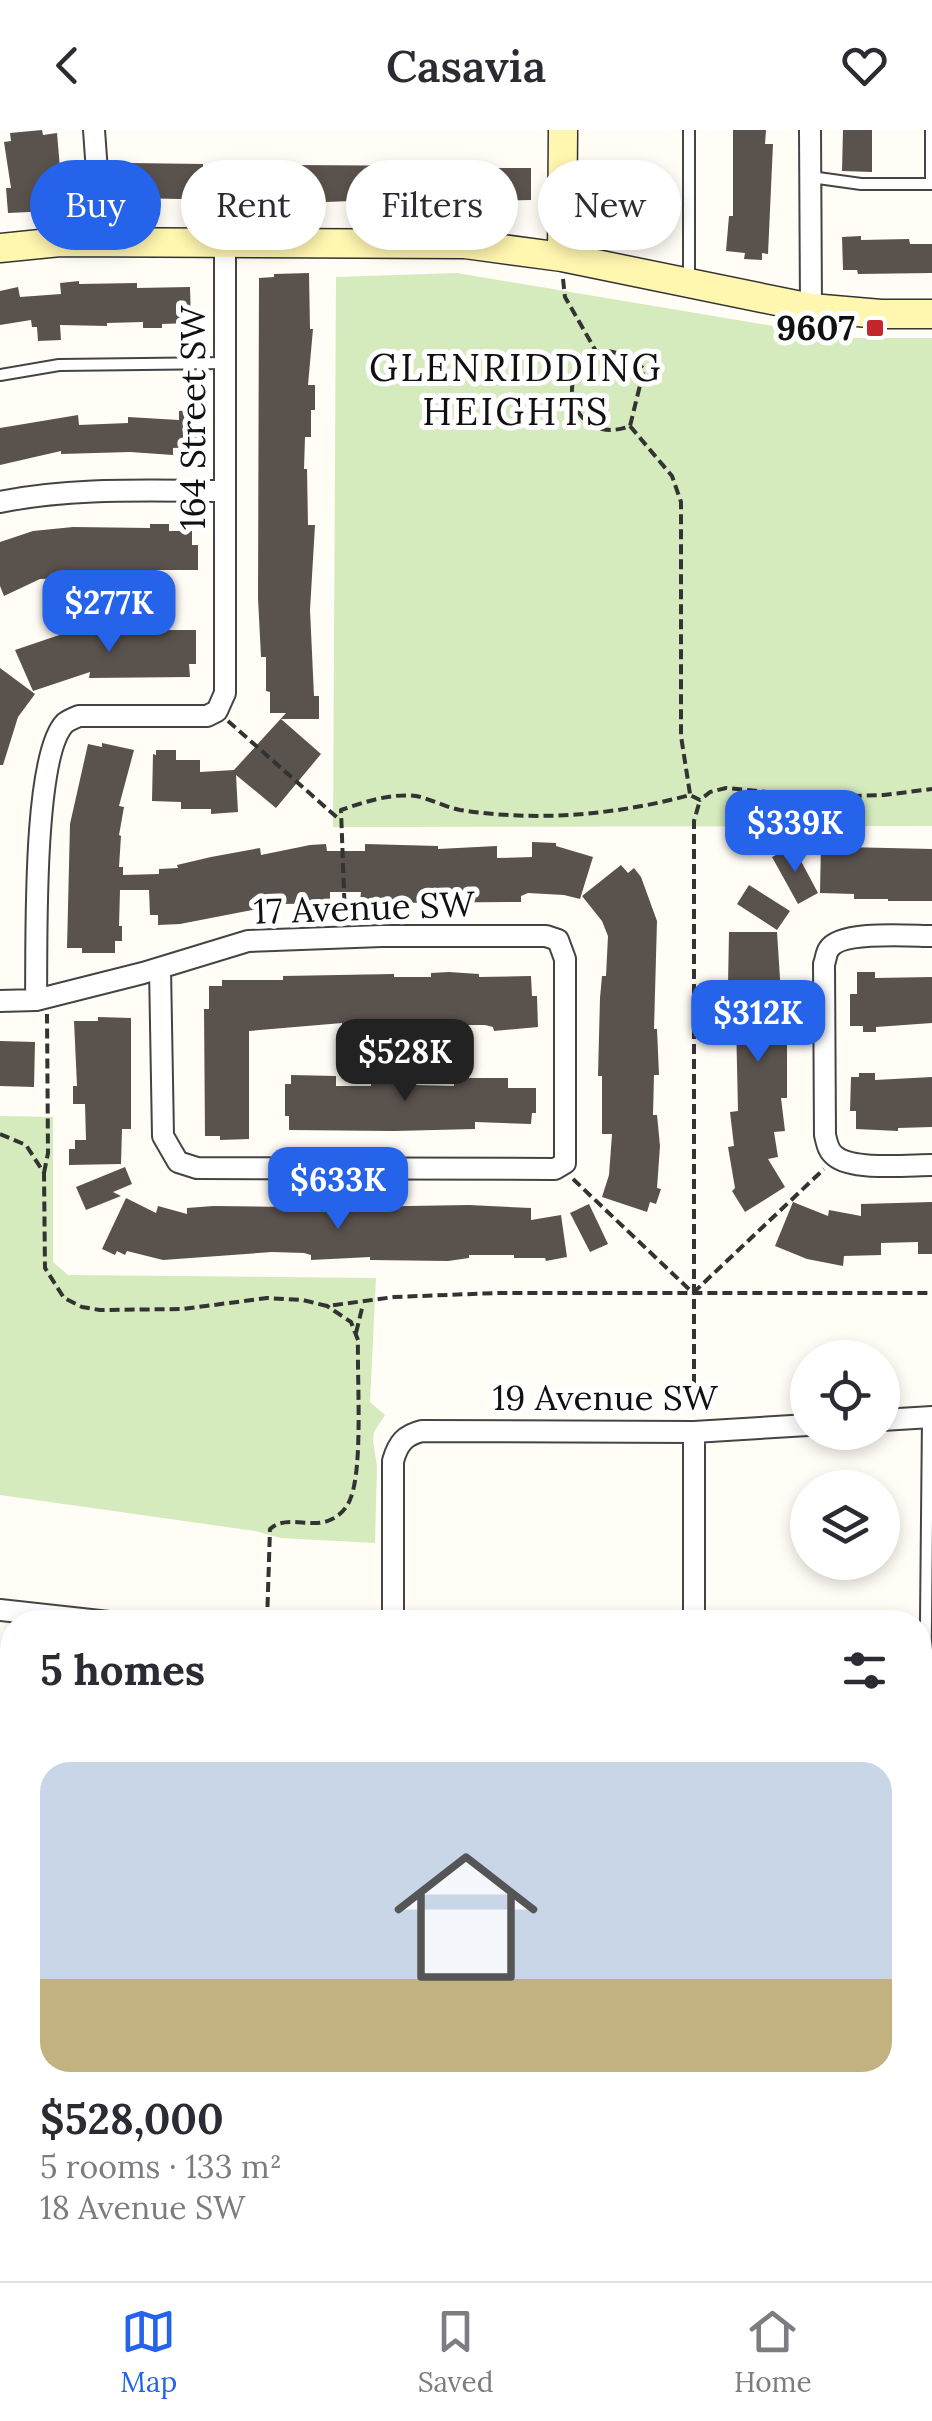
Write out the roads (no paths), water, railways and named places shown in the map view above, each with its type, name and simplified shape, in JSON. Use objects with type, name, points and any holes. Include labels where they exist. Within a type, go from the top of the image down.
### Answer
[{"type":"street","points":[[94,130],[96,160]]},
{"type":"street","points":[[563,130],[563,268]]},
{"type":"street","points":[[810,130],[811,308]]},
{"type":"street","points":[[326,243],[433,242],[563,268],[689,285],[811,308],[932,314]]},
{"type":"street","points":[[0,248],[30,245]]},
{"type":"street","name":"164 Street SW","points":[[41,999],[38,852],[54,741],[65,724],[79,716],[196,717],[218,711],[226,683],[226,250]]},
{"type":"street","points":[[0,502],[38,494],[85,491],[225,491]]},
{"type":"street","name":"17 Avenue SW","points":[[0,1001],[41,999],[248,941],[546,936],[558,940],[567,979],[565,1163],[557,1168],[197,1168],[178,1162],[163,1136],[160,968]]},
{"type":"street","points":[[932,936],[870,936],[838,941],[829,948],[824,964],[828,1148],[849,1163],[932,1165]]},
{"type":"street","points":[[900,1419],[930,1417]]},
{"type":"street","name":"19 Avenue SW","points":[[393,1610],[394,1461],[404,1438],[422,1431],[694,1432],[790,1426]]},
{"type":"street","points":[[694,1432],[694,1610]]},
{"type":"lane","points":[[689,130],[689,285]]},
{"type":"lane","points":[[810,177],[861,184],[932,184],[931,130]]},
{"type":"lane","points":[[0,376],[59,365],[226,363]]},
{"type":"lane","points":[[929,1610],[930,1417]]},
{"type":"place","name":"9607","points":[[875,328]]},
{"type":"district","name":"GLENRIDDING HEIGHTS","points":[[516,390]]}]
